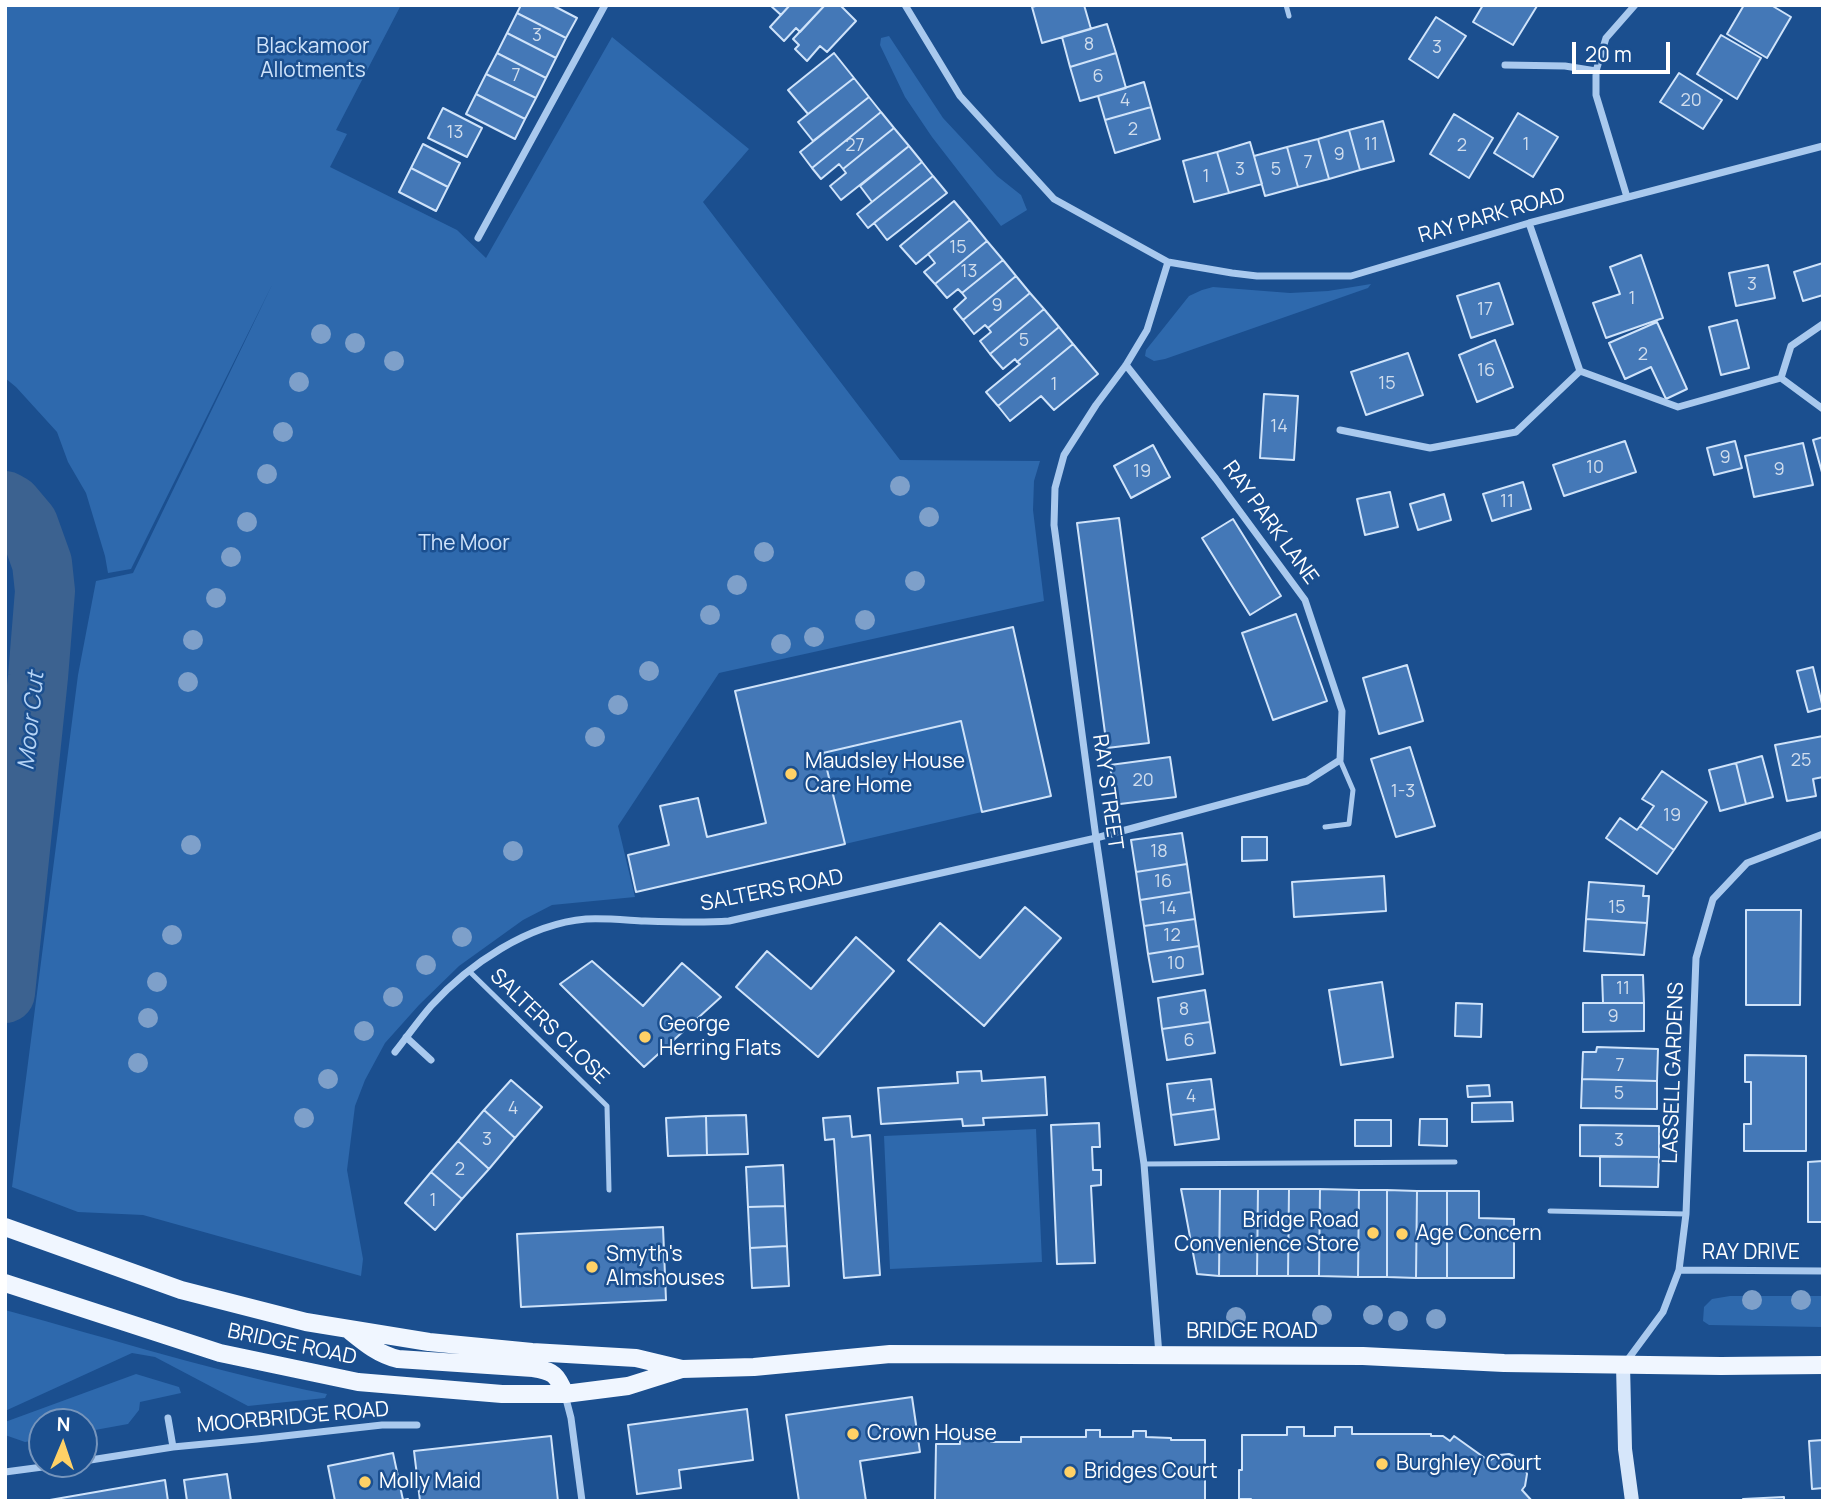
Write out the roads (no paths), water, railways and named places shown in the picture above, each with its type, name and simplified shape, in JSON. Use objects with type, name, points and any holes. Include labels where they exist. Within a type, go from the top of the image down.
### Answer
[{"type":"main road","name":"BRIDGE ROAD","points":[[5,1227],[181,1290],[306,1322],[429,1342],[636,1358],[682,1369],[754,1367],[890,1354],[1363,1356],[1504,1363],[1823,1365]]},
{"type":"main road","name":"BRIDGE ROAD","points":[[12,1285],[220,1353],[358,1382],[502,1394],[565,1394],[628,1386],[682,1369]]},
{"type":"main road","name":"BRIDGE ROAD","points":[[346,1328],[375,1351],[398,1359],[549,1371],[556,1376],[565,1394]]},
{"type":"main road","points":[[1623,1365],[1625,1448],[1632,1501]]},
{"type":"street","points":[[478,238],[605,5]]},
{"type":"street","name":"RAY PARK ROAD","points":[[905,5],[960,96],[1054,199],[1168,262],[1257,276],[1351,276],[1529,223],[1823,146]]},
{"type":"street","points":[[1627,197],[1596,95],[1596,71],[1606,38],[1635,5]]},
{"type":"street","points":[[1505,65],[1565,66],[1596,71]]},
{"type":"street","points":[[1529,223],[1580,371]]},
{"type":"street","name":"RAY STREET","points":[[1159,1354],[1144,1164],[1054,525],[1055,488],[1064,455],[1074,436],[1126,365],[1147,330],[1168,262]]},
{"type":"street","points":[[1781,378],[1791,346],[1823,324]]},
{"type":"street","name":"RAY PARK LANE","points":[[1126,365],[1216,479],[1305,600],[1342,711],[1340,760]]},
{"type":"street","points":[[1580,371],[1678,407],[1781,378]]},
{"type":"street","points":[[1340,430],[1430,448],[1516,432],[1580,371]]},
{"type":"street","points":[[1781,378],[1823,409]]},
{"type":"street","points":[[1096,838],[1307,781],[1340,760]]},
{"type":"street","name":"LASSELL GARDENS","points":[[1623,1365],[1663,1312],[1679,1270],[1686,1214],[1696,958],[1713,899],[1747,863],[1823,834]]},
{"type":"street","name":"SALTERS ROAD","points":[[395,1052],[432,1005],[469,971],[528,933],[561,923],[587,919],[690,923],[729,921],[1096,838]]},
{"type":"street","points":[[406,1037],[431,1060]]},
{"type":"street","name":"RAY DRIVE","points":[[1679,1270],[1823,1270]]},
{"type":"street","points":[[565,1394],[571,1418],[582,1501]]},
{"type":"street","name":"MOORBRIDGE ROAD","points":[[168,1419],[173,1447]]},
{"type":"street","name":"MOORBRIDGE ROAD","points":[[98,1459],[173,1447],[382,1425],[417,1425]]},
{"type":"street","points":[[5,1472],[28,1469]]},
{"type":"lane","points":[[1286,5],[1289,16]]},
{"type":"lane","points":[[1325,827],[1349,824],[1353,790],[1340,760]]},
{"type":"lane","name":"SALTERS CLOSE","points":[[469,971],[607,1107],[609,1190]]},
{"type":"lane","points":[[1144,1164],[1455,1162]]},
{"type":"lane","points":[[1550,1211],[1686,1214]]},
{"type":"waterway","name":"Moor Cut","points":[[5,501],[12,505],[28,524],[42,563],[45,591],[5,993]]},
{"type":"place","name":"Maudsley House Care Home","points":[[791,774]]},
{"type":"place","name":"George Herring Flats","points":[[645,1037]]},
{"type":"place","name":"Bridge Road Convenience Store","points":[[1373,1233]]},
{"type":"place","name":"Age Concern","points":[[1402,1234]]},
{"type":"place","name":"Smyth's Almshouses","points":[[592,1267]]},
{"type":"place","name":"Crown House","points":[[853,1434]]},
{"type":"place","name":"Burghley Court","points":[[1382,1464]]},
{"type":"place","name":"Bridges Court","points":[[1070,1472]]},
{"type":"place","name":"Molly Maid","points":[[365,1482]]},
{"type":"park label","name":"Blackamoor Allotments","points":[[313,59]]},
{"type":"park label","name":"The Moor","points":[[464,544]]}]
